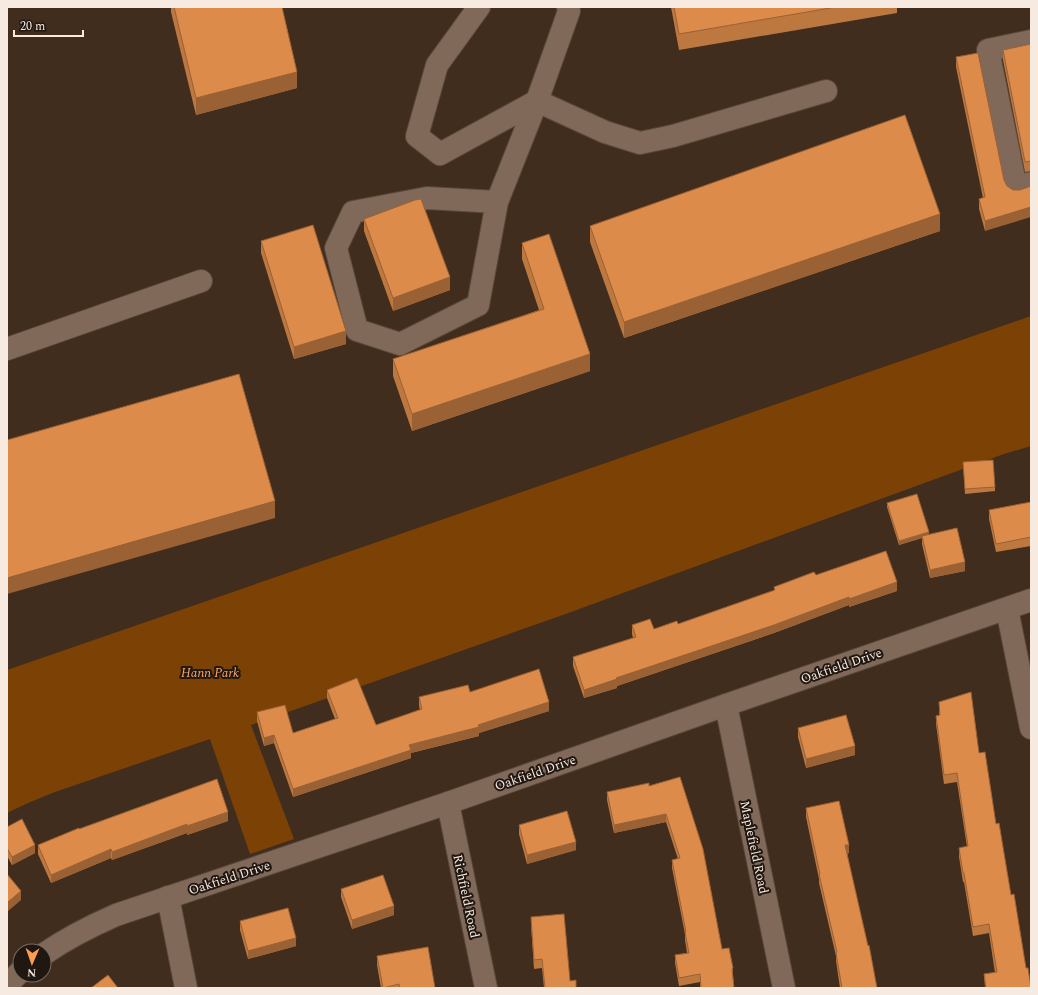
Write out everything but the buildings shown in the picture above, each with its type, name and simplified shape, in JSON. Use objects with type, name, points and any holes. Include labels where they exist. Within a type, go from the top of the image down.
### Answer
[{"type":"street","points":[[478,7],[437,65],[417,136],[440,154],[537,101]]},
{"type":"street","points":[[497,202],[427,198],[353,212],[336,248],[357,330],[400,344],[478,305],[497,202],[537,101],[569,11],[568,7]]},
{"type":"street","points":[[1031,41],[988,50],[1016,188],[1031,183]]},
{"type":"street","points":[[537,101],[605,132],[640,143],[673,136],[826,91]]},
{"type":"street","points":[[7,349],[201,280]]},
{"type":"street","name":"Oakfield Drive","points":[[52,948],[86,928],[116,915],[448,803],[1031,600]]},
{"type":"street","points":[[1007,608],[1031,728]]},
{"type":"street","name":"Maplefield Road","points":[[726,705],[784,988]]},
{"type":"street","name":"Richfield Road","points":[[448,803],[486,988]]},
{"type":"street","points":[[168,897],[186,988]]},
{"type":"green space","name":"Hann Park","points":[[1031,316],[1031,446],[1004,454],[560,616],[251,725],[294,839],[250,854],[210,739],[55,792],[7,813],[7,670]]}]
